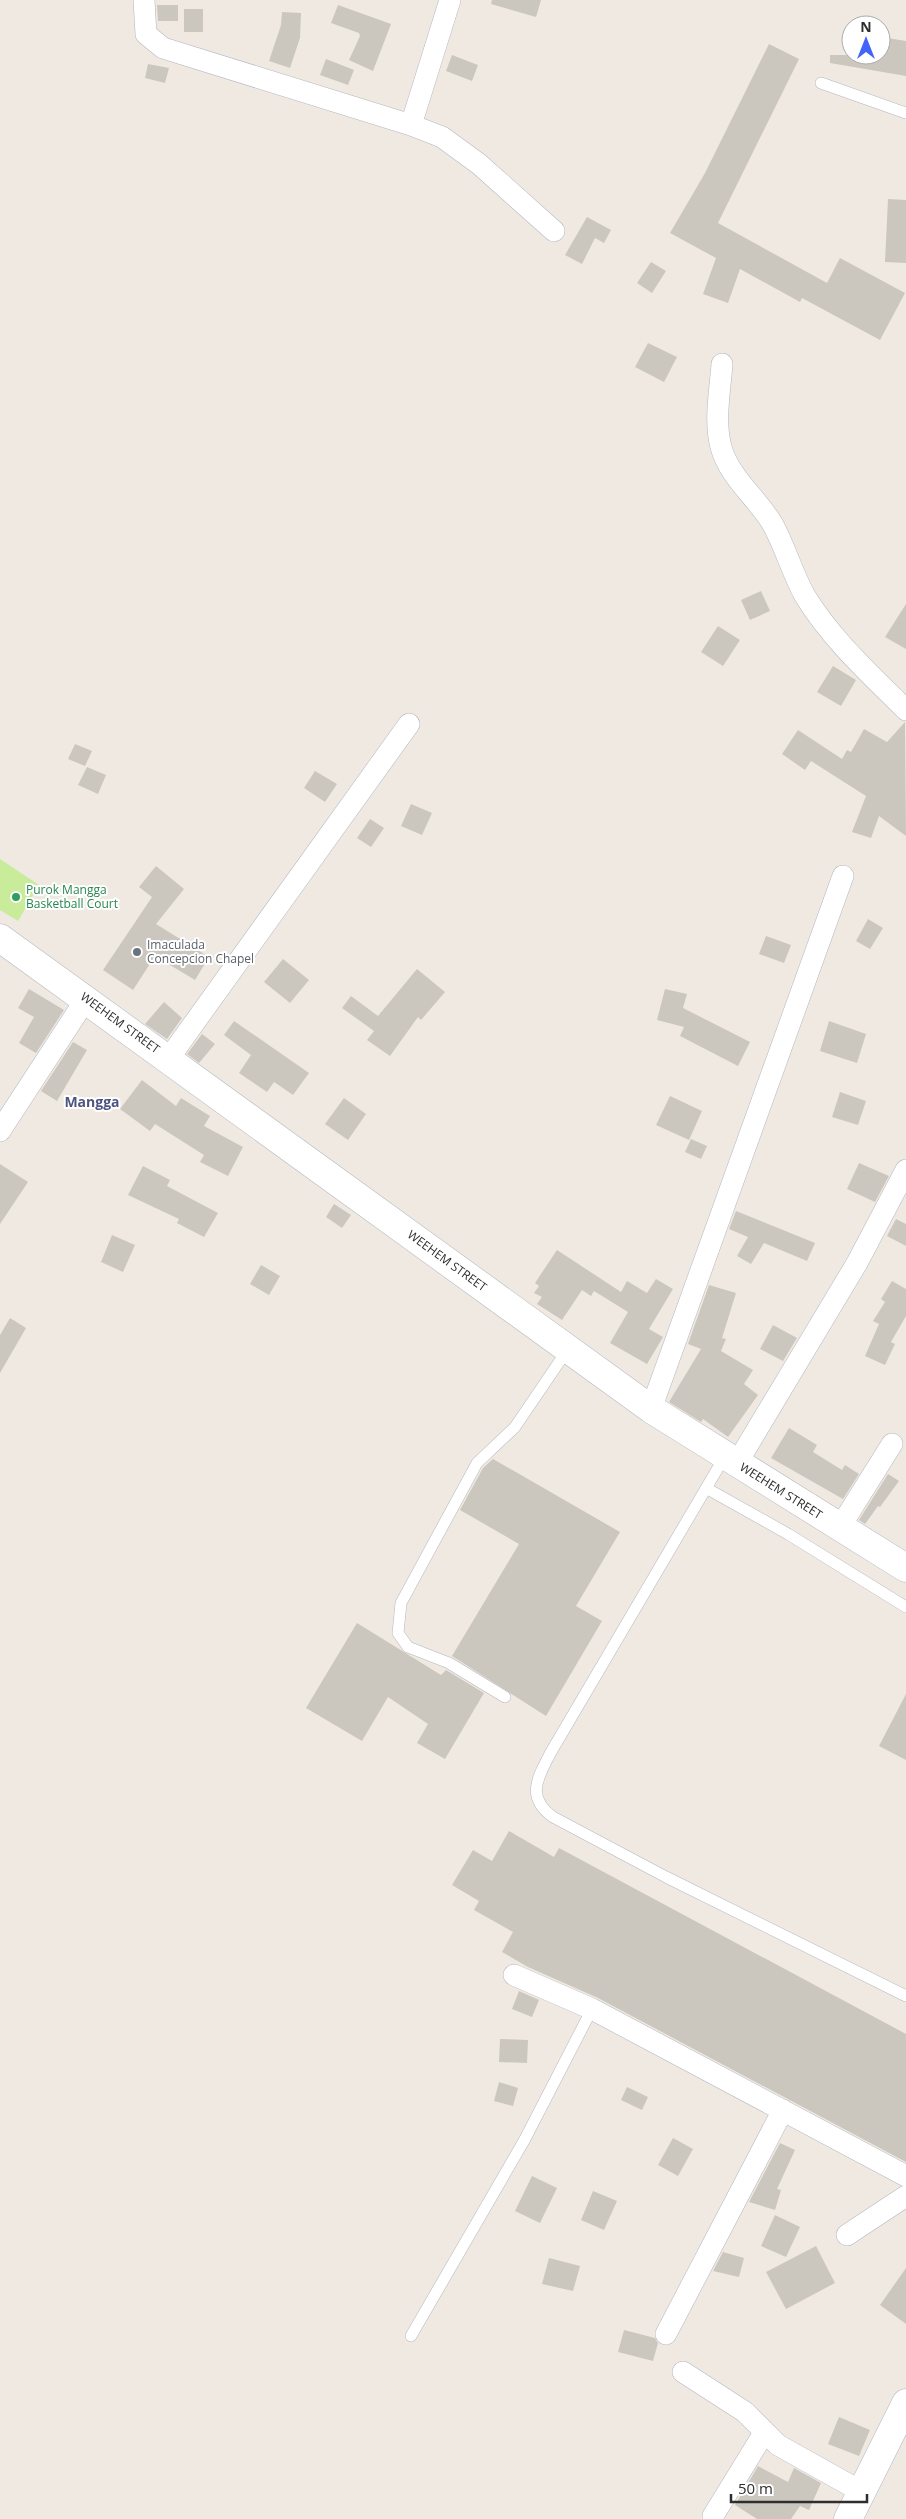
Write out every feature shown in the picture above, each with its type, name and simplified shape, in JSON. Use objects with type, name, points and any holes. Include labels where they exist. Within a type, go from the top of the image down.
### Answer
[{"type":"street","points":[[144,0],[146,34],[162,48],[411,125],[442,137],[479,164],[554,231]]},
{"type":"street","points":[[411,125],[450,0]]},
{"type":"street","points":[[722,364],[718,434],[722,450],[734,474],[771,522],[804,594],[823,623],[876,682],[905,707]]},
{"type":"street","points":[[168,1058],[409,724]]},
{"type":"street","points":[[651,1409],[843,876]]},
{"type":"street","name":"WEEHEM STREET","points":[[0,938],[651,1409],[906,1568]]},
{"type":"street","points":[[0,1131],[86,999]]},
{"type":"street","points":[[731,1460],[857,1262],[906,1170]]},
{"type":"street","points":[[840,1528],[892,1444]]},
{"type":"street","points":[[514,1976],[592,2009],[906,2176]]},
{"type":"street","points":[[666,2334],[783,2110]]},
{"type":"street","points":[[847,2235],[906,2196]]},
{"type":"street","points":[[684,2372],[745,2412],[778,2445],[862,2492]]},
{"type":"street","points":[[848,2519],[906,2404]]},
{"type":"street","points":[[713,2516],[764,2433]]},
{"type":"lane","points":[[821,83],[906,113]]},
{"type":"lane","points":[[505,1697],[449,1663],[408,1647],[398,1633],[400,1603],[476,1463],[516,1427],[568,1349]]},
{"type":"lane","points":[[731,1460],[706,1488],[551,1752],[536,1788],[539,1804],[553,1817],[666,1877],[906,1996]]},
{"type":"lane","points":[[706,1488],[788,1534],[906,1607]]},
{"type":"lane","points":[[411,2336],[525,2139],[592,2009]]},
{"type":"green space","name":"Purok Mangga Basketball Court","points":[[0,859],[39,885],[18,921],[0,910]]},
{"type":"building","points":[[492,0],[541,0],[536,17],[491,4]]},
{"type":"building","points":[[157,5],[178,5],[178,21],[158,21]]},
{"type":"building","points":[[338,5],[391,24],[373,71],[349,60],[360,36],[359,33],[331,23]]},
{"type":"building","points":[[184,9],[203,9],[203,32],[184,32]]},
{"type":"building","points":[[282,12],[301,13],[300,38],[290,68],[269,61],[281,25]]},
{"type":"building","points":[[891,39],[906,41],[906,76],[842,65],[891,65]]},
{"type":"building","points":[[769,44],[799,59],[718,223],[827,283],[840,258],[905,293],[880,340],[802,298],[800,302],[740,269],[728,303],[703,294],[716,258],[670,233],[705,173]]},
{"type":"building","points":[[452,55],[478,65],[472,81],[446,71]]},
{"type":"building","points":[[830,55],[841,55],[841,65],[830,63]]},
{"type":"building","points":[[326,59],[354,70],[348,85],[320,75]]},
{"type":"building","points":[[148,64],[169,68],[165,83],[145,78]]},
{"type":"building","points":[[888,199],[906,200],[906,263],[885,262]]},
{"type":"building","points":[[587,217],[611,230],[604,243],[595,238],[582,264],[565,255]]},
{"type":"building","points":[[651,262],[666,271],[652,293],[637,283]]},
{"type":"building","points":[[648,343],[677,357],[664,382],[635,367]]},
{"type":"building","points":[[761,591],[770,611],[750,620],[741,600]]},
{"type":"building","points":[[906,604],[906,649],[885,637]]},
{"type":"building","points":[[718,626],[740,640],[723,666],[701,652]]},
{"type":"building","points":[[833,666],[856,680],[841,706],[817,692]]},
{"type":"building","points":[[905,722],[906,836],[879,816],[871,838],[852,832],[866,796],[811,761],[805,770],[782,754],[798,730],[842,759],[847,750],[851,752],[864,729],[887,742]]},
{"type":"building","points":[[75,744],[92,751],[85,766],[68,759]]},
{"type":"building","points":[[87,767],[106,775],[98,794],[78,785]]},
{"type":"building","points":[[315,771],[337,784],[325,802],[304,788]]},
{"type":"building","points":[[411,804],[432,813],[422,835],[401,826]]},
{"type":"building","points":[[370,819],[384,828],[371,847],[357,838]]},
{"type":"building","points":[[156,866],[184,889],[156,924],[209,957],[195,980],[155,956],[133,990],[103,970],[152,897],[139,887]]},
{"type":"building","points":[[868,919],[883,928],[870,949],[856,941]]},
{"type":"building","points":[[766,936],[791,945],[784,963],[759,954]]},
{"type":"building","points":[[283,959],[309,980],[290,1003],[264,982]]},
{"type":"building","points":[[417,969],[445,992],[421,1020],[418,1017],[390,1056],[367,1040],[374,1031],[342,1008],[351,996],[378,1016]]},
{"type":"building","points":[[29,989],[64,1010],[36,1053],[19,1043],[34,1017],[18,1008]]},
{"type":"building","points":[[665,989],[687,994],[683,1008],[750,1042],[738,1066],[680,1036],[684,1027],[657,1020]]},
{"type":"building","points":[[164,1002],[182,1018],[167,1039],[145,1024]]},
{"type":"building","points":[[234,1021],[309,1073],[293,1095],[274,1082],[267,1092],[239,1073],[251,1055],[224,1035]]},
{"type":"building","points":[[829,1021],[866,1034],[857,1063],[820,1051]]},
{"type":"building","points":[[202,1034],[215,1044],[199,1063],[187,1054]]},
{"type":"building","points":[[73,1042],[87,1050],[57,1101],[41,1091]]},
{"type":"building","points":[[142,1080],[176,1106],[181,1098],[210,1116],[204,1126],[243,1147],[228,1176],[200,1162],[204,1155],[155,1124],[150,1131],[120,1109]]},
{"type":"building","points":[[840,1092],[866,1101],[858,1125],[832,1117]]},
{"type":"building","points":[[670,1096],[702,1111],[689,1140],[656,1125]]},
{"type":"building","points":[[344,1098],[366,1114],[348,1140],[325,1124]]},
{"type":"building","points":[[691,1139],[707,1146],[701,1159],[685,1152]]},
{"type":"building","points":[[859,1163],[889,1176],[875,1202],[847,1189]]},
{"type":"building","points":[[0,1164],[28,1182],[0,1224]]},
{"type":"building","points":[[143,1166],[170,1180],[167,1186],[218,1213],[204,1237],[177,1223],[179,1219],[128,1195]]},
{"type":"building","points":[[334,1204],[351,1215],[342,1228],[326,1217]]},
{"type":"building","points":[[736,1211],[815,1243],[807,1261],[764,1243],[751,1264],[737,1256],[748,1237],[729,1229]]},
{"type":"building","points":[[896,1219],[906,1224],[906,1246],[887,1236]]},
{"type":"building","points":[[112,1235],[135,1245],[123,1272],[101,1262]]},
{"type":"building","points":[[557,1250],[621,1292],[627,1281],[647,1293],[656,1279],[673,1289],[649,1329],[663,1337],[647,1364],[610,1343],[628,1312],[594,1291],[591,1296],[582,1290],[562,1320],[537,1304],[542,1297],[534,1293],[539,1286],[535,1283]]},
{"type":"building","points":[[261,1265],[280,1276],[269,1295],[250,1284]]},
{"type":"building","points":[[892,1281],[906,1289],[906,1316],[891,1342],[895,1344],[885,1365],[865,1356],[879,1324],[873,1321],[885,1302],[881,1299]]},
{"type":"building","points":[[709,1285],[736,1293],[722,1338],[726,1339],[721,1351],[753,1370],[744,1384],[758,1395],[728,1437],[703,1419],[701,1422],[669,1402],[701,1349],[688,1344]]},
{"type":"building","points":[[10,1318],[26,1328],[0,1373],[0,1335]]},
{"type":"building","points":[[773,1325],[797,1338],[783,1361],[760,1349]]},
{"type":"building","points":[[789,1428],[817,1445],[813,1452],[842,1470],[845,1465],[859,1474],[843,1499],[771,1458]]},
{"type":"building","points":[[493,1459],[620,1532],[576,1606],[602,1621],[546,1716],[452,1656],[519,1544],[460,1510],[483,1468]]},
{"type":"building","points":[[888,1474],[899,1481],[865,1524],[859,1520]]},
{"type":"building","points":[[357,1623],[441,1675],[446,1670],[484,1693],[445,1759],[417,1743],[428,1724],[388,1697],[362,1741],[306,1708]]},
{"type":"building","points":[[906,1694],[906,1760],[879,1746]]},
{"type":"building","points":[[509,1831],[554,1857],[559,1848],[906,2034],[906,2162],[598,1998],[528,1967],[502,1952],[513,1932],[474,1910],[479,1901],[452,1885],[473,1850],[492,1861]]},
{"type":"building","points":[[519,1991],[539,2000],[532,2017],[512,2009]]},
{"type":"building","points":[[500,2039],[528,2040],[527,2063],[499,2062]]},
{"type":"building","points":[[499,2082],[518,2088],[513,2106],[494,2101]]},
{"type":"building","points":[[627,2087],[648,2097],[642,2110],[621,2100]]},
{"type":"building","points":[[673,2138],[693,2149],[678,2176],[658,2165]]},
{"type":"building","points":[[780,2143],[795,2150],[777,2189],[781,2190],[775,2210],[749,2202]]},
{"type":"building","points":[[532,2176],[557,2188],[540,2223],[515,2211]]},
{"type":"building","points":[[593,2191],[617,2201],[604,2230],[581,2220]]},
{"type":"building","points":[[775,2215],[800,2227],[786,2257],[761,2246]]},
{"type":"building","points":[[816,2246],[835,2283],[786,2309],[766,2272]]},
{"type":"building","points":[[723,2252],[744,2258],[739,2277],[713,2271]]},
{"type":"building","points":[[549,2258],[580,2266],[573,2291],[542,2284]]},
{"type":"building","points":[[906,2268],[906,2324],[880,2305]]},
{"type":"building","points":[[624,2330],[655,2338],[658,2343],[653,2361],[618,2352]]},
{"type":"building","points":[[839,2417],[870,2430],[859,2456],[828,2444]]},
{"type":"building","points":[[758,2466],[788,2482],[794,2468],[821,2483],[809,2510],[800,2506],[791,2519],[757,2519],[735,2505]]},
{"type":"place","name":"Purok Mangga Basketball Court","points":[[16,897]]},
{"type":"place","name":"Imaculada Concepcion Chapel","points":[[137,952]]},
{"type":"district","name":"Mangga","points":[[92,1102]]}]
